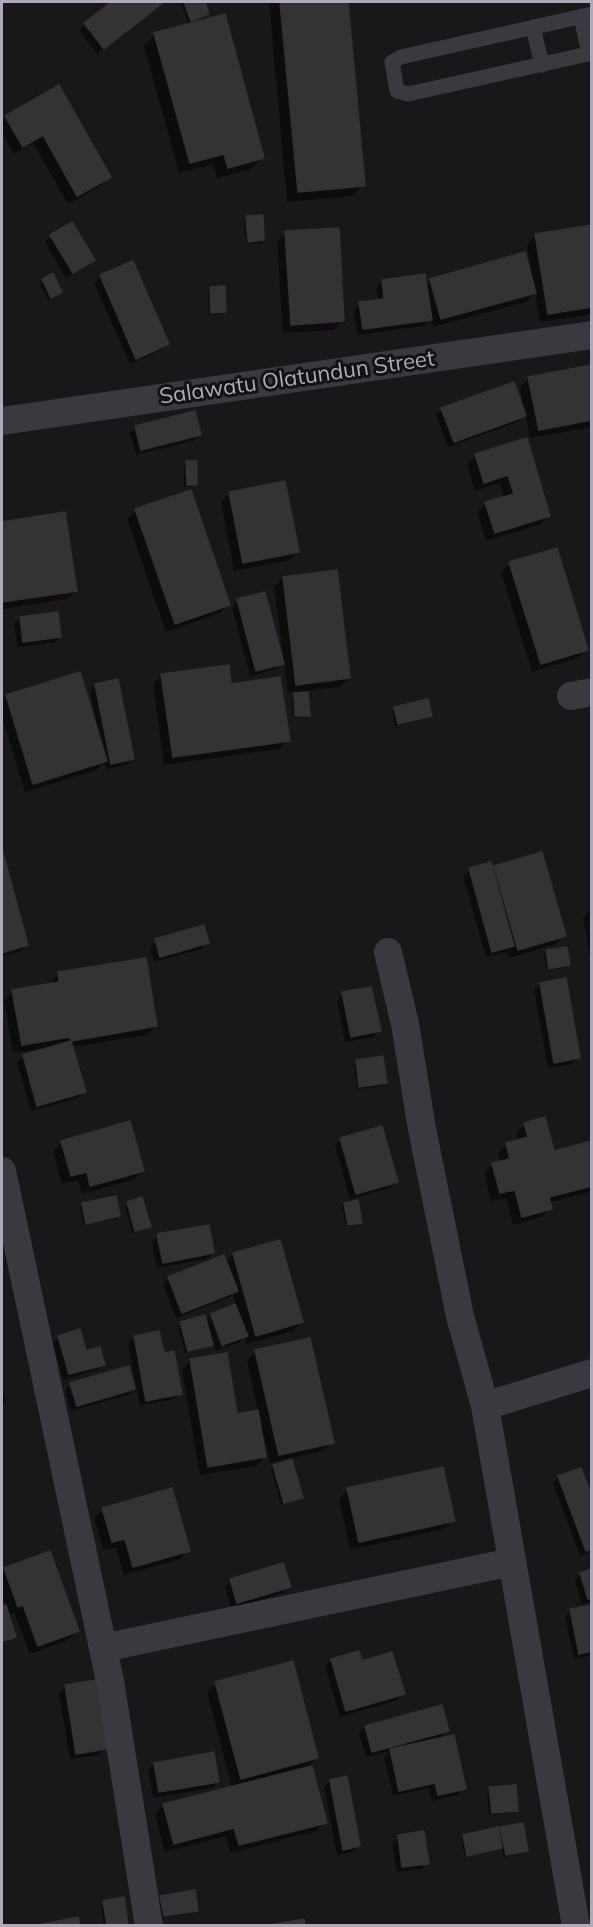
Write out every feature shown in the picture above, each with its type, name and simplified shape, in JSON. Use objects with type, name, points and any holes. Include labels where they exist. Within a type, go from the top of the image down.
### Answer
[{"type":"street","name":"Salawatu Olatundun Street","points":[[2,421],[591,335]]},
{"type":"street","points":[[388,952],[405,1024],[422,1129],[460,1316],[485,1406],[576,1926]]},
{"type":"street","points":[[2,1171],[103,1648],[149,1926]]},
{"type":"street","points":[[485,1406],[591,1373]]},
{"type":"street","points":[[103,1648],[512,1562]]},
{"type":"lane","points":[[586,15],[590,54],[408,94],[397,91],[392,62],[401,57],[533,27],[586,15]]},
{"type":"lane","points":[[533,27],[542,64]]},
{"type":"building","points":[[111,2],[164,2],[104,49],[84,23]]},
{"type":"building","points":[[184,2],[205,2],[209,14],[191,21]]},
{"type":"building","points":[[280,2],[348,2],[365,186],[298,192]]},
{"type":"building","points":[[225,14],[264,158],[228,168],[224,154],[190,163],[154,33]]},
{"type":"building","points":[[59,85],[111,177],[77,196],[43,135],[23,147],[5,116]]},
{"type":"building","points":[[263,215],[264,240],[248,242],[246,216]]},
{"type":"building","points":[[72,222],[95,260],[73,273],[50,235]]},
{"type":"building","points":[[592,225],[592,307],[548,314],[535,234]]},
{"type":"building","points":[[339,228],[344,321],[291,325],[285,231]]},
{"type":"building","points":[[525,252],[536,293],[441,319],[430,279]]},
{"type":"building","points":[[133,261],[169,344],[136,359],[100,275]]},
{"type":"building","points":[[53,273],[62,292],[51,298],[42,279]]},
{"type":"building","points":[[425,274],[432,320],[363,329],[359,302],[384,299],[382,280]]},
{"type":"building","points":[[225,286],[226,312],[211,313],[210,287]]},
{"type":"building","points":[[592,365],[592,420],[539,430],[528,377]]},
{"type":"building","points":[[514,382],[526,416],[454,442],[441,408]]},
{"type":"building","points":[[195,411],[201,435],[141,450],[135,426]]},
{"type":"building","points":[[527,438],[550,516],[495,533],[485,502],[514,494],[508,475],[484,483],[475,454]]},
{"type":"building","points":[[186,461],[197,461],[197,485],[187,485]]},
{"type":"building","points":[[285,481],[299,552],[243,563],[229,492]]},
{"type":"building","points":[[191,490],[230,605],[175,624],[135,509]]},
{"type":"building","points":[[65,512],[77,591],[2,602],[2,522]]},
{"type":"building","points":[[557,548],[588,650],[541,664],[509,562]]},
{"type":"building","points":[[337,570],[350,678],[296,685],[283,577]]},
{"type":"building","points":[[265,592],[284,664],[256,671],[237,599]]},
{"type":"building","points":[[58,612],[61,637],[23,642],[20,617]]},
{"type":"building","points":[[229,665],[231,684],[280,677],[290,741],[173,757],[161,674]]},
{"type":"building","points":[[80,672],[107,761],[33,784],[6,695]]},
{"type":"building","points":[[118,679],[134,759],[111,764],[95,684]]},
{"type":"building","points":[[308,692],[310,716],[295,716],[294,693]]},
{"type":"building","points":[[428,699],[432,716],[398,724],[394,707]]},
{"type":"building","points":[[2,849],[28,945],[2,953]]},
{"type":"building","points":[[542,852],[566,936],[518,950],[494,866]]},
{"type":"building","points":[[491,862],[514,946],[492,952],[469,868]]},
{"type":"building","points":[[204,925],[209,943],[160,957],[155,939]]},
{"type":"building","points":[[567,947],[570,965],[549,969],[546,950]]},
{"type":"building","points":[[146,958],[157,1026],[71,1041],[70,1037],[22,1045],[12,990],[59,982],[58,972]]},
{"type":"building","points":[[566,978],[580,1058],[554,1063],[540,983]]},
{"type":"building","points":[[371,987],[381,1031],[351,1037],[342,992]]},
{"type":"building","points":[[71,1041],[86,1092],[37,1106],[23,1055]]},
{"type":"building","points":[[383,1056],[387,1083],[359,1087],[356,1060]]},
{"type":"building","points":[[545,1117],[554,1151],[592,1141],[592,1186],[549,1197],[552,1209],[522,1217],[515,1190],[500,1193],[492,1163],[510,1159],[506,1143],[528,1137],[524,1123]]},
{"type":"building","points":[[130,1121],[144,1171],[90,1186],[87,1172],[71,1176],[61,1141]]},
{"type":"building","points":[[382,1126],[398,1182],[356,1194],[340,1138]]},
{"type":"building","points":[[116,1196],[120,1216],[86,1224],[82,1203]]},
{"type":"building","points":[[142,1197],[151,1227],[135,1231],[127,1202]]},
{"type":"building","points":[[358,1200],[362,1223],[348,1225],[344,1203]]},
{"type":"building","points":[[209,1225],[214,1253],[163,1263],[157,1234]]},
{"type":"building","points":[[280,1240],[303,1322],[256,1336],[233,1253]]},
{"type":"building","points":[[224,1255],[238,1291],[182,1313],[168,1277]]},
{"type":"building","points":[[235,1304],[248,1336],[222,1345],[211,1314]]},
{"type":"building","points":[[205,1315],[213,1345],[188,1351],[180,1322]]},
{"type":"building","points":[[80,1329],[86,1351],[100,1347],[105,1365],[69,1374],[58,1336]]},
{"type":"building","points":[[159,1331],[164,1353],[174,1351],[182,1394],[146,1401],[134,1336]]},
{"type":"building","points":[[310,1338],[334,1443],[279,1455],[255,1350]]},
{"type":"building","points":[[227,1353],[237,1414],[258,1410],[266,1457],[208,1467],[190,1359]]},
{"type":"building","points":[[129,1366],[135,1389],[77,1406],[70,1383]]},
{"type":"building","points":[[292,1459],[303,1498],[284,1503],[273,1465]]},
{"type":"building","points":[[443,1467],[455,1521],[359,1542],[347,1488]]},
{"type":"building","points":[[581,1468],[592,1497],[592,1549],[586,1551],[558,1476]]},
{"type":"building","points":[[172,1488],[190,1551],[133,1567],[125,1539],[112,1542],[102,1508]]},
{"type":"building","points":[[50,1551],[79,1631],[38,1646],[23,1605],[18,1607],[4,1568]]},
{"type":"building","points":[[283,1563],[291,1587],[237,1603],[230,1579]]},
{"type":"building","points":[[592,1569],[592,1598],[588,1599],[580,1573]]},
{"type":"building","points":[[6,1605],[16,1637],[3,1641],[2,1606]]},
{"type":"building","points":[[592,1605],[592,1651],[579,1654],[570,1609]]},
{"type":"building","points":[[359,1651],[362,1661],[392,1652],[405,1694],[346,1711],[331,1659]]},
{"type":"building","points":[[293,1661],[318,1758],[241,1779],[215,1682]]},
{"type":"building","points":[[96,1680],[107,1749],[76,1754],[65,1685]]},
{"type":"building","points":[[442,1705],[449,1731],[372,1752],[365,1726]]},
{"type":"building","points":[[454,1735],[466,1789],[438,1795],[435,1783],[399,1791],[390,1749]]},
{"type":"building","points":[[214,1752],[219,1782],[159,1792],[154,1763]]},
{"type":"building","points":[[312,1766],[327,1823],[239,1845],[234,1828],[174,1844],[163,1804]]},
{"type":"building","points":[[347,1776],[360,1846],[343,1850],[330,1780]]},
{"type":"building","points":[[516,1785],[518,1811],[492,1813],[489,1787]]},
{"type":"building","points":[[523,1823],[528,1851],[506,1855],[500,1827]]},
{"type":"building","points":[[498,1827],[502,1848],[467,1856],[463,1835]]},
{"type":"building","points":[[424,1831],[429,1864],[402,1867],[398,1835]]},
{"type":"building","points":[[195,1890],[198,1911],[164,1916],[160,1896]]},
{"type":"building","points":[[124,1897],[128,1926],[107,1926],[103,1901]]},
{"type":"building","points":[[78,1917],[80,1926],[33,1926]]},
{"type":"building","points":[[304,1919],[305,1926],[264,1926]]}]
